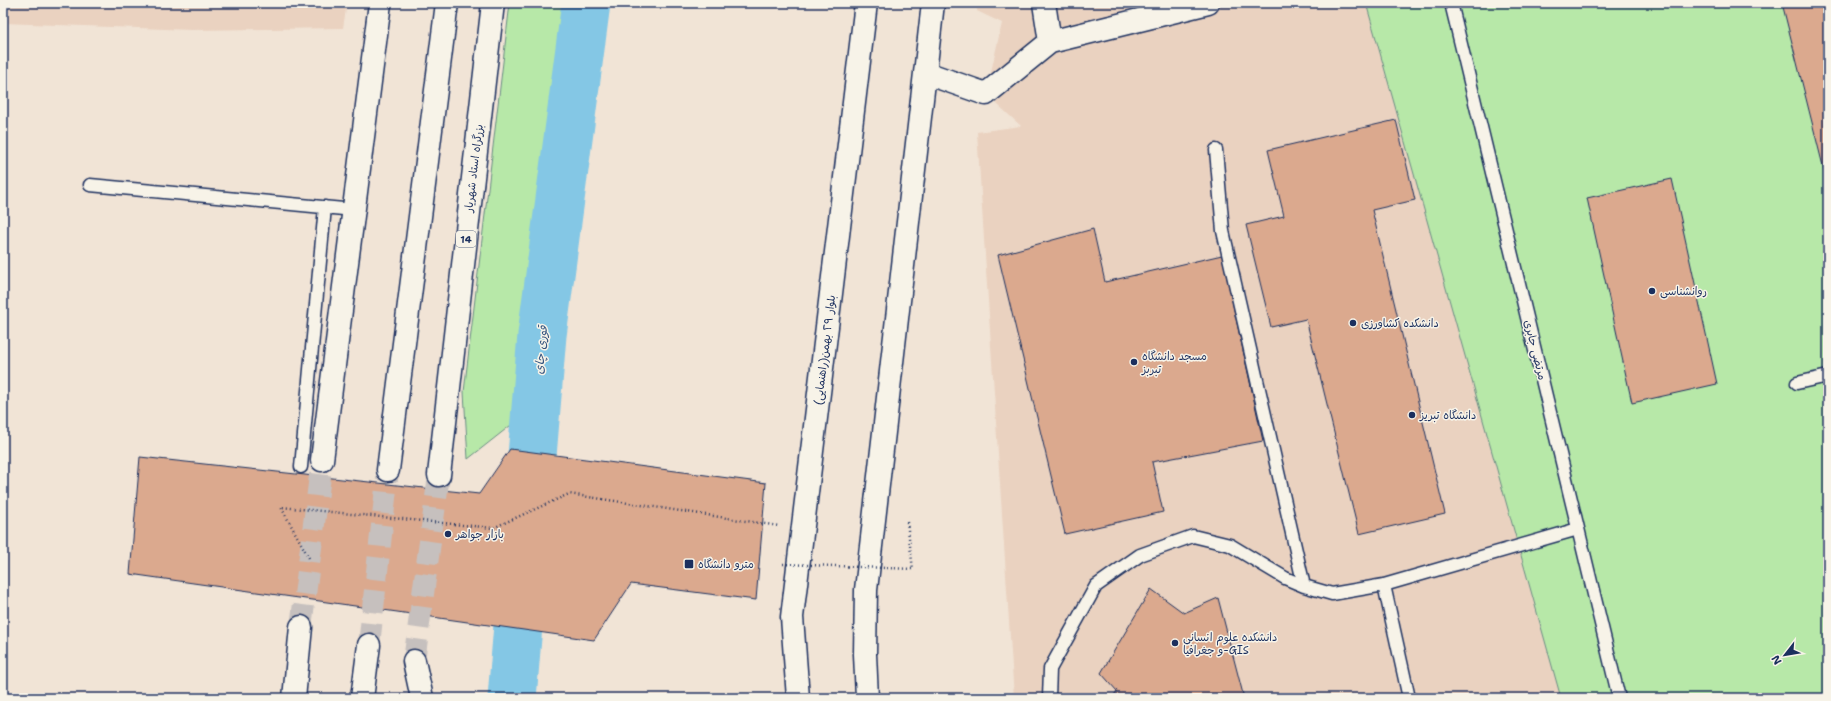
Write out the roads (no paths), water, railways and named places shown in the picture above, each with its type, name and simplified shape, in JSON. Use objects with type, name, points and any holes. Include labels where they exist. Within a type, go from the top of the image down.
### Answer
[{"type":"main road","points":[[322,460],[380,3]]},
{"type":"main road","points":[[388,470],[447,3]]},
{"type":"main road","name":"بزرگراه استاد شهریار","points":[[439,475],[493,3]]},
{"type":"main road","name":"بلوار ٢٩ بهمن(راهنمایی)","points":[[798,698],[792,617],[866,3]]},
{"type":"main road","points":[[867,698],[865,654],[866,590],[933,3]]},
{"type":"main road","points":[[1044,3],[1050,42]]},
{"type":"main road","points":[[926,73],[986,94],[1050,42],[1208,3]]},
{"type":"main road","points":[[294,698],[301,627]]},
{"type":"main road","points":[[362,698],[368,645]]},
{"type":"main road","points":[[410,698],[414,661],[422,698]]},
{"type":"lane","name":"مرتضی جابری","points":[[1451,3],[1619,698]]},
{"type":"lane","points":[[1216,150],[1223,231],[1304,586]]},
{"type":"lane","points":[[90,186],[354,210]]},
{"type":"lane","points":[[301,467],[325,207]]},
{"type":"lane","points":[[1797,383],[1828,376]]},
{"type":"lane","points":[[1049,698],[1050,670],[1096,586],[1140,555],[1193,536],[1230,545],[1285,578],[1304,586],[1332,594],[1384,585],[1578,529]]},
{"type":"lane","points":[[1384,585],[1409,698]]},
{"type":"waterway","name":"قوری چای","points":[[512,698],[542,335],[586,3]]},
{"type":"tunnel","points":[[301,627],[322,460]]},
{"type":"tunnel","points":[[369,645],[388,470]]},
{"type":"tunnel","points":[[414,661],[439,475]]},
{"type":"place","name":"روانشناسی","points":[[1652,291]]},
{"type":"place","name":"دانشکده کشاورزی","points":[[1353,323]]},
{"type":"place","name":"مسجد دانشگاه تبربز","points":[[1134,362]]},
{"type":"place","name":"دانشگاه تبریز","points":[[1412,415]]},
{"type":"place","name":"بازار جواهر","points":[[448,534]]},
{"type":"place","name":"مترو دانشگاه","points":[[689,564]]},
{"type":"place","name":"دانشکده علوم انسانی و جغرافیا-GIS","points":[[1175,643]]}]
